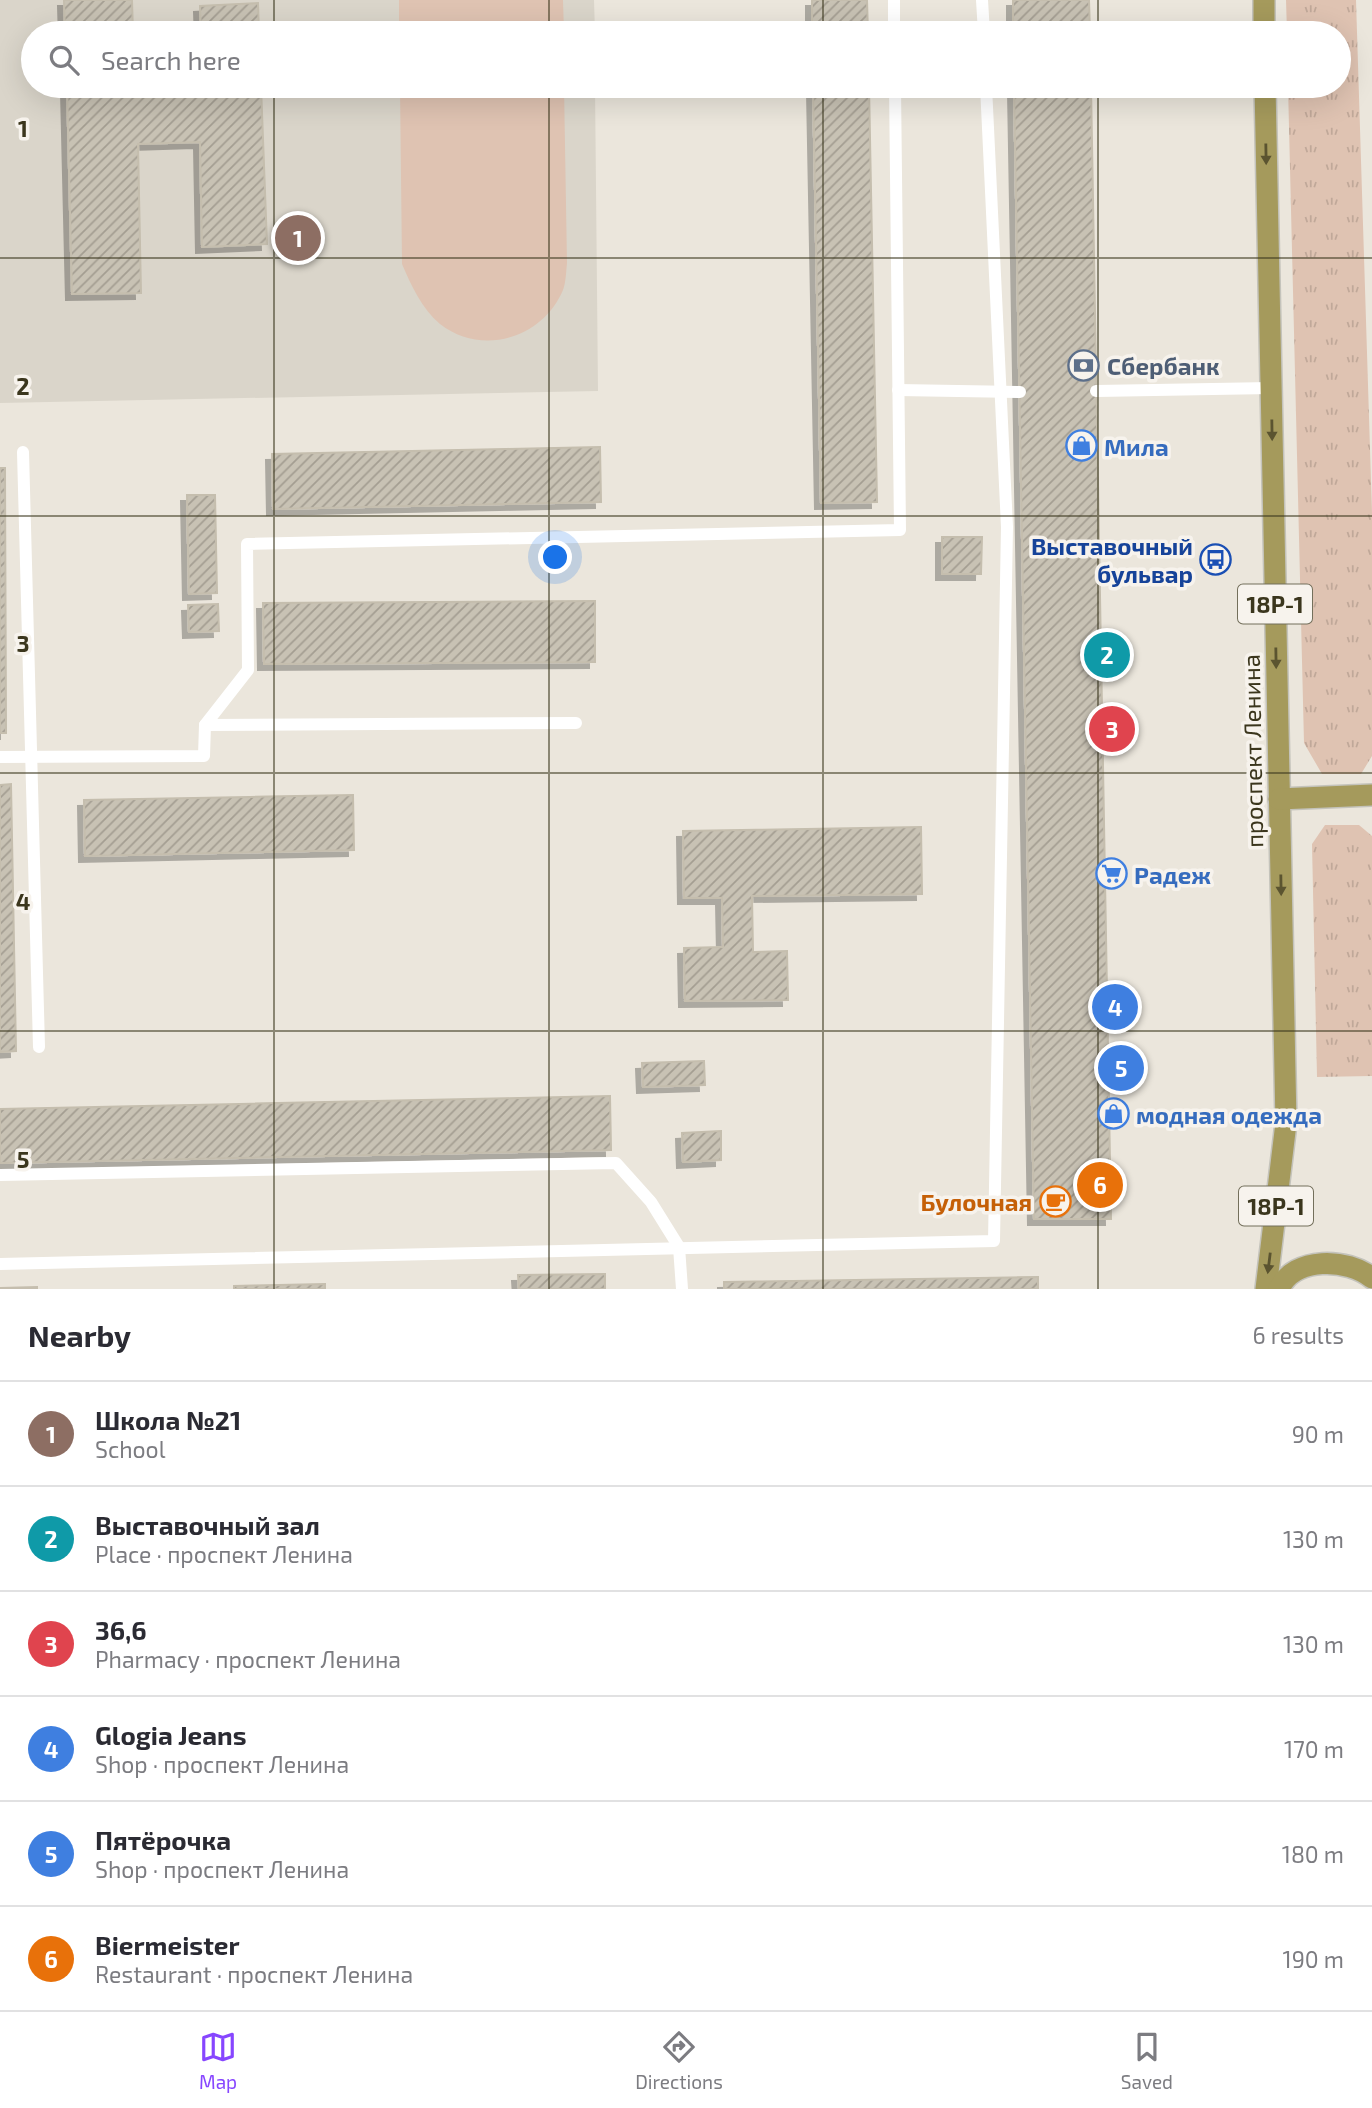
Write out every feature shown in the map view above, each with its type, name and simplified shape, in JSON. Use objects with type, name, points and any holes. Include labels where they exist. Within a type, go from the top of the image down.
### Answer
[{"type":"main road","points":[[1264,0],[1264,21]]},
{"type":"main road","name":"проспект Ленина","points":[[1265,98],[1286,1123],[1266,1289]]},
{"type":"main road","points":[[1279,799],[1372,796]]},
{"type":"main road","points":[[1279,1289],[1291,1273],[1305,1266],[1334,1264],[1363,1270],[1372,1278]]},
{"type":"lane","points":[[894,0],[894,21]]},
{"type":"lane","points":[[982,0],[983,21]]},
{"type":"lane","points":[[0,757],[204,756],[205,725],[248,670],[247,544],[900,530],[895,98]]},
{"type":"lane","points":[[0,1264],[994,1241],[1007,527],[987,98]]},
{"type":"lane","points":[[1096,391],[1271,388]]},
{"type":"lane","points":[[898,390],[1020,392]]},
{"type":"lane","points":[[23,452],[39,1047]]},
{"type":"lane","points":[[205,725],[576,723]]},
{"type":"lane","points":[[0,1175],[616,1163],[651,1202],[679,1247],[682,1289]]},
{"type":"shaded area","points":[[0,0],[594,0],[595,21],[21,21],[21,98],[595,98],[598,391],[0,403]]},
{"type":"green space","points":[[399,0],[563,0],[564,21],[399,21]]},
{"type":"green space","points":[[1286,0],[1356,0],[1372,513],[1372,756],[1361,774],[1322,774],[1304,743],[1288,98],[1351,98],[1351,21],[1287,21]]},
{"type":"green space","points":[[400,98],[564,98],[567,263],[563,290],[554,307],[526,331],[492,340],[474,339],[457,334],[434,318],[422,304],[402,264]]},
{"type":"green space","points":[[1325,825],[1359,825],[1372,836],[1372,1076],[1317,1077],[1312,844]]},
{"type":"building","points":[[64,0],[132,0],[133,21],[65,21]]},
{"type":"building","points":[[812,0],[867,0],[868,21],[812,21]]},
{"type":"building","points":[[1013,0],[1089,0],[1090,21],[1013,21]]},
{"type":"building","points":[[258,3],[259,21],[201,21],[200,6]]},
{"type":"building","points":[[67,98],[261,98],[267,244],[202,247],[200,142],[138,144],[141,293],[72,294]]},
{"type":"building","points":[[813,98],[869,98],[877,502],[821,503]]},
{"type":"building","points":[[1014,98],[1091,98],[1111,1219],[1034,1219]]},
{"type":"building","points":[[600,447],[601,502],[273,509],[272,454]]},
{"type":"building","points":[[0,468],[5,468],[6,733],[0,733]]},
{"type":"building","points":[[187,495],[215,495],[217,593],[189,594]]},
{"type":"building","points":[[942,537],[982,537],[981,574],[942,574]]},
{"type":"building","points":[[595,601],[595,662],[264,664],[263,603]]},
{"type":"building","points":[[218,604],[219,631],[189,632],[188,605]]},
{"type":"building","points":[[11,784],[16,1051],[0,1052],[0,785]]},
{"type":"building","points":[[353,795],[354,850],[85,856],[84,800]]},
{"type":"building","points":[[921,827],[922,894],[752,896],[753,952],[787,951],[788,1000],[685,1001],[684,948],[723,947],[722,898],[684,898],[683,831]]},
{"type":"building","points":[[704,1061],[705,1085],[643,1087],[642,1063]]},
{"type":"building","points":[[610,1096],[611,1150],[0,1163],[0,1109]]},
{"type":"building","points":[[721,1131],[721,1160],[683,1162],[682,1133]]},
{"type":"building","points":[[605,1274],[605,1289],[519,1289],[518,1275]]},
{"type":"building","points":[[1038,1277],[1038,1289],[724,1289],[724,1282]]},
{"type":"building","points":[[325,1284],[325,1289],[234,1289],[234,1286]]},
{"type":"building","points":[[0,1288],[37,1289],[0,1289]]},
{"type":"place","name":"Школа №21","points":[[298,238]]},
{"type":"place","name":"Сбербанк","points":[[1084,365]]},
{"type":"place","name":"Мила","points":[[1081,446]]},
{"type":"place","name":"Выставочный бульвар","points":[[1216,559]]},
{"type":"place","name":"Выставочный зал","points":[[1107,655]]},
{"type":"place","name":"36,6","points":[[1112,729]]},
{"type":"place","name":"Радеж","points":[[1111,874]]},
{"type":"place","name":"Glogia Jeans","points":[[1115,1007]]},
{"type":"place","name":"Пятёрочка","points":[[1121,1068]]},
{"type":"place","name":"модная одежда","points":[[1113,1114]]},
{"type":"place","name":"Biermeister","points":[[1100,1185]]},
{"type":"place","name":"Булочная","points":[[1055,1201]]}]
